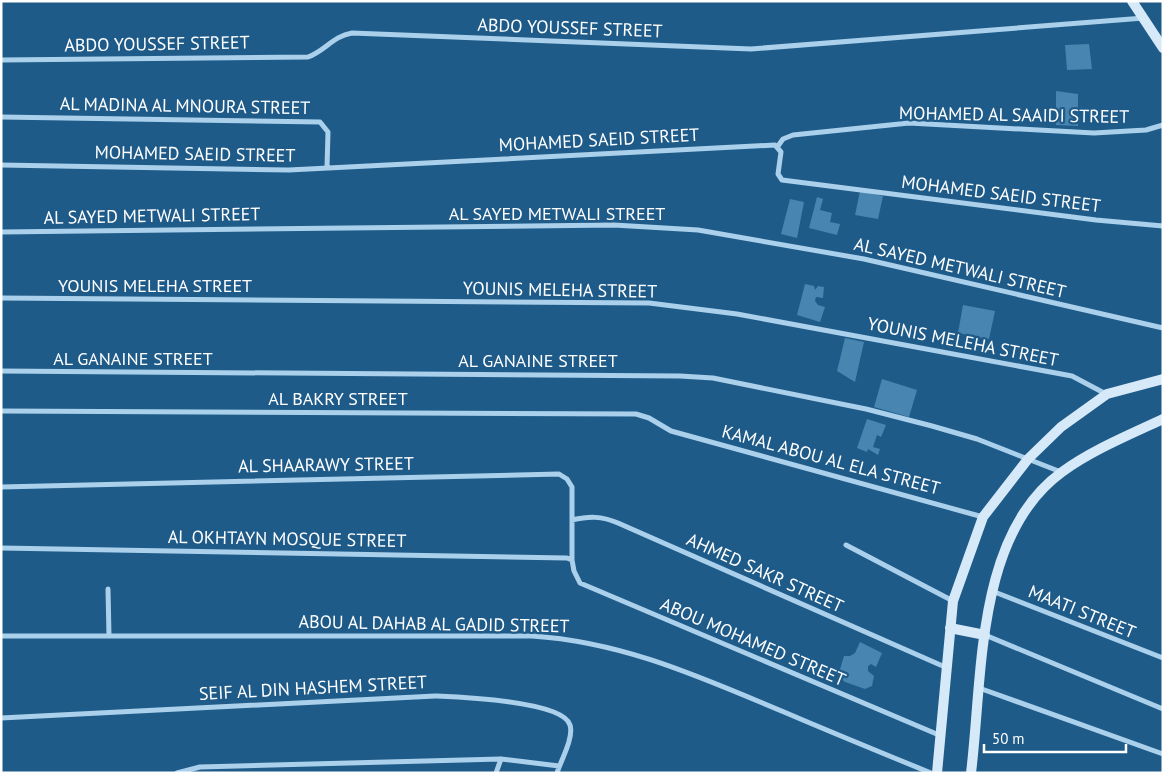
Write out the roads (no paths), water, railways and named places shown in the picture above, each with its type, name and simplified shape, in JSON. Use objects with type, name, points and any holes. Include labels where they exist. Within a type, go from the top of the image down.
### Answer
[{"type":"street","points":[[1132,1],[1163,48]]},
{"type":"street","name":"ABDO YOUSSEF STREET","points":[[1,60],[308,57],[320,51],[334,39],[352,33],[752,49],[1144,18]]},
{"type":"street","name":"AL MADINA AL MNOURA STREET","points":[[1,117],[310,120],[320,122],[328,132],[327,168]]},
{"type":"street","name":"MOHAMED AL SAAIDI STREET","points":[[778,146],[783,140],[793,135],[909,123],[1085,133],[1131,132],[1163,125]]},
{"type":"street","name":"MOHAMED SAEID STREET","points":[[1,165],[264,170],[775,145],[778,146],[781,152],[778,174],[782,180],[1096,220],[1163,226]]},
{"type":"street","name":"AL SAYED METWALI STREET","points":[[1,232],[614,225],[698,230],[864,259],[1163,328]]},
{"type":"street","name":"YOUNIS MELEHA STREET","points":[[1,298],[649,303],[737,314],[1072,376],[1107,394]]},
{"type":"street","name":"AL GANAINE STREET","points":[[1,371],[670,376],[713,378],[866,409],[932,426],[977,439],[1061,472]]},
{"type":"street","points":[[937,773],[945,667],[953,600],[983,516],[1028,459],[1061,427],[1107,394],[1163,378]]},
{"type":"street","name":"AL BAKRY STREET","points":[[1,411],[636,414],[649,418],[671,431]]},
{"type":"street","points":[[971,773],[985,635],[992,591],[1005,548],[1016,526],[1045,487],[1061,472],[1098,450],[1163,419]]},
{"type":"street","name":"KAMAL ABOU AL ELA STREET","points":[[671,431],[983,516]]},
{"type":"street","name":"AL SHAARAWY STREET","points":[[1,486],[559,474],[568,479],[572,487],[572,560]]},
{"type":"street","name":"AHMED SAKR STREET","points":[[572,520],[588,516],[604,517],[945,667]]},
{"type":"street","points":[[846,545],[953,600]]},
{"type":"street","name":"AL OKHTAYN MOSQUE STREET","points":[[1,548],[557,558],[572,560]]},
{"type":"street","name":"ABOU MOHAMED STREET","points":[[572,560],[574,571],[580,583],[939,735]]},
{"type":"street","points":[[108,589],[109,636]]},
{"type":"street","name":"MAATI STREET","points":[[992,591],[1163,658]]},
{"type":"street","points":[[950,628],[985,635],[1163,709]]},
{"type":"street","name":"ABOU AL DAHAB AL GADID STREET","points":[[1,636],[532,636],[591,642],[641,655],[716,683],[931,773]]},
{"type":"street","points":[[979,688],[1163,754]]},
{"type":"street","name":"SEIF AL DIN HASHEM STREET","points":[[1,718],[435,696],[496,698],[564,717],[568,721],[571,732],[557,773]]},
{"type":"street","points":[[178,773],[200,767],[501,759],[559,766]]},
{"type":"street","points":[[496,773],[501,759]]}]
